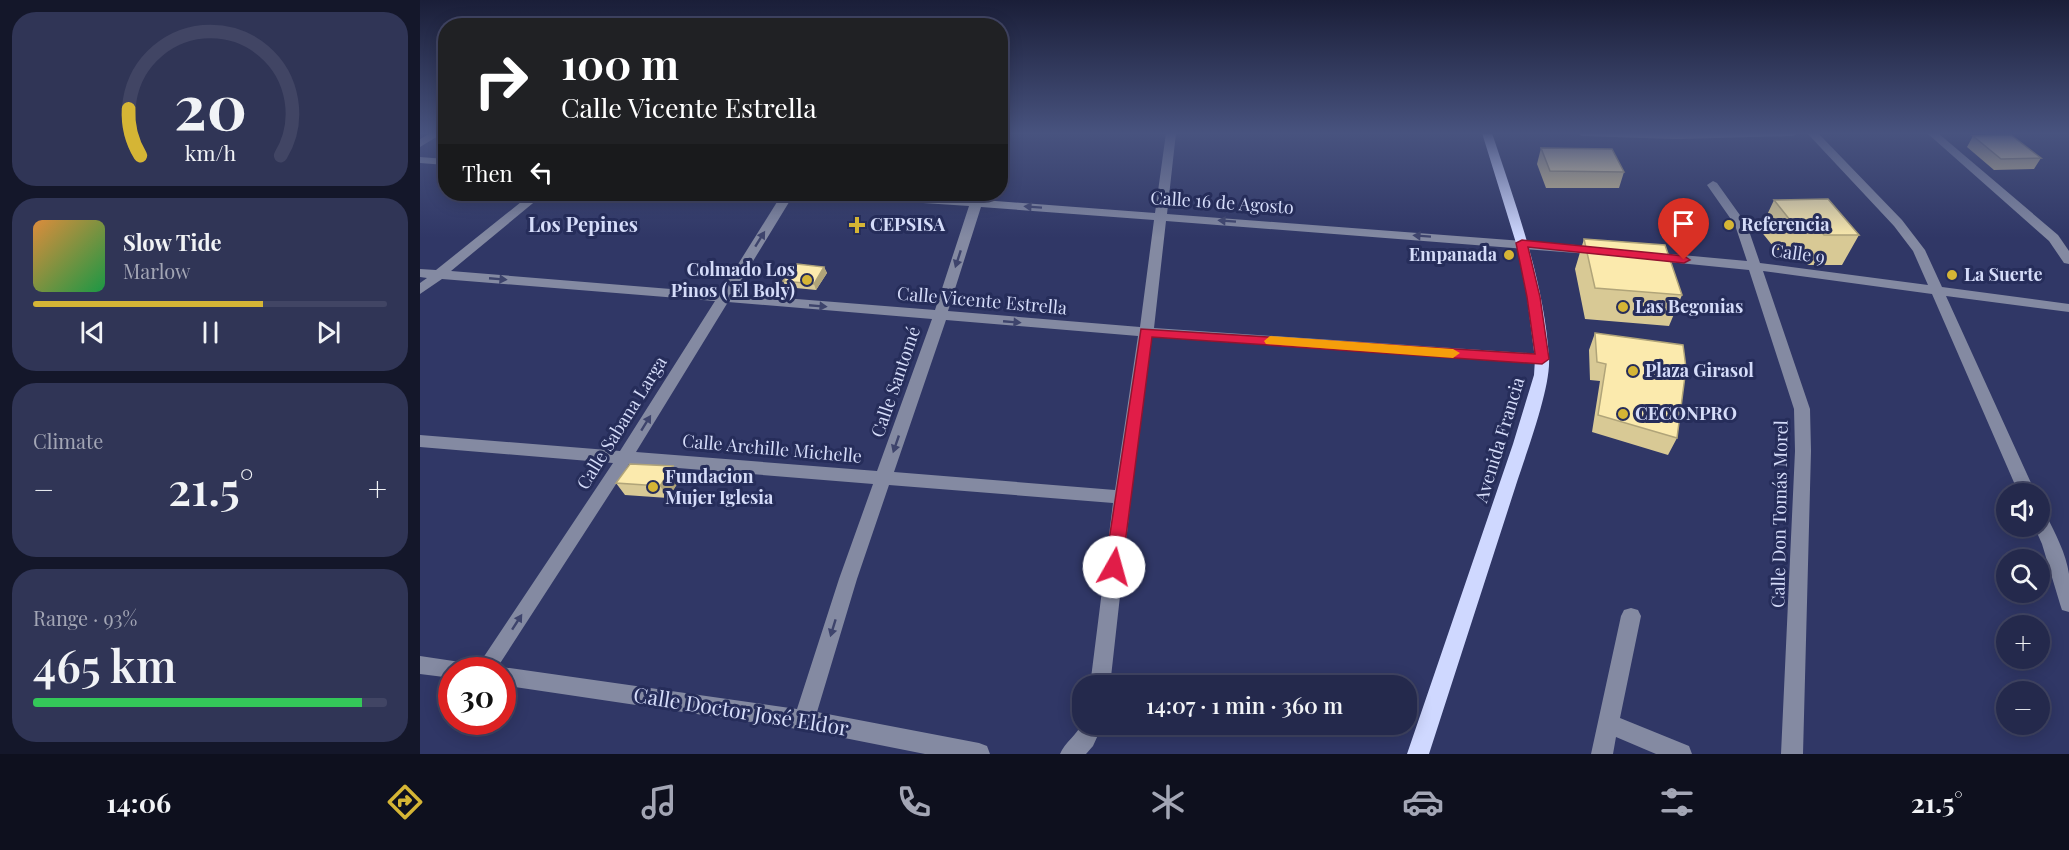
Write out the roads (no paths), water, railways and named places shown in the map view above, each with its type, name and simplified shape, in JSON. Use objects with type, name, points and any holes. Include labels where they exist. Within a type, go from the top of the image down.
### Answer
[{"type":"main road","name":"Avenida Francia","points":[[1418,754],[1521,444],[1541,375],[1542,359],[1534,297],[1522,243],[1498,168]]},
{"type":"street","points":[[1101,675],[1122,497],[1167,168]]},
{"type":"street","points":[[1845,168],[1898,224],[1919,250],[2023,483]]},
{"type":"street","points":[[1973,168],[2054,238],[2069,260]]},
{"type":"street","name":"Calle Don Tomás Morel","points":[[1713,185],[1741,225],[1797,393],[1803,423],[1792,754]]},
{"type":"street","points":[[420,290],[529,201]]},
{"type":"street","name":"Calle Sabana Larga","points":[[494,657],[625,457],[784,201]]},
{"type":"street","name":"Calle Santomé","points":[[804,720],[848,579],[940,316],[977,201]]},
{"type":"street","name":"Calle 16 de Agosto","points":[[1000,201],[1161,216],[1522,243]]},
{"type":"street","points":[[1522,243],[1615,252]]},
{"type":"street","name":"Calle 9","points":[[1638,255],[1754,267],[2069,309]]},
{"type":"street","name":"Calle Vicente Estrella","points":[[420,273],[1146,332],[1542,359]]},
{"type":"street","name":"Calle Archille Michelle","points":[[420,441],[1122,497]]},
{"type":"street","points":[[2047,537],[2069,604]]},
{"type":"street","points":[[1602,754],[1630,616]]},
{"type":"street","points":[[420,665],[438,667]]},
{"type":"street","name":"Calle Doctor José Eldor","points":[[516,678],[804,720],[979,754]]},
{"type":"street","points":[[1609,724],[1680,754]]},
{"type":"street","points":[[1071,754],[1088,735]]},
{"type":"place","name":"CEPSISA","points":[[857,225]]},
{"type":"place","name":"Referencia","points":[[1729,225]]},
{"type":"place","name":"Empanada","points":[[1509,255]]},
{"type":"place","name":"La Suerte","points":[[1952,275]]},
{"type":"place","name":"Colmado Los Pinos ( El Boly)","points":[[807,280]]},
{"type":"place","name":"Las Begonias","points":[[1623,307]]},
{"type":"place","name":"Plaza Girasol","points":[[1633,371]]},
{"type":"place","name":"CECONPRO","points":[[1623,414]]},
{"type":"place","name":"Fundacion Mujer Iglesia","points":[[653,487]]},
{"type":"district","name":"Los Pepines","points":[[583,225]]}]
